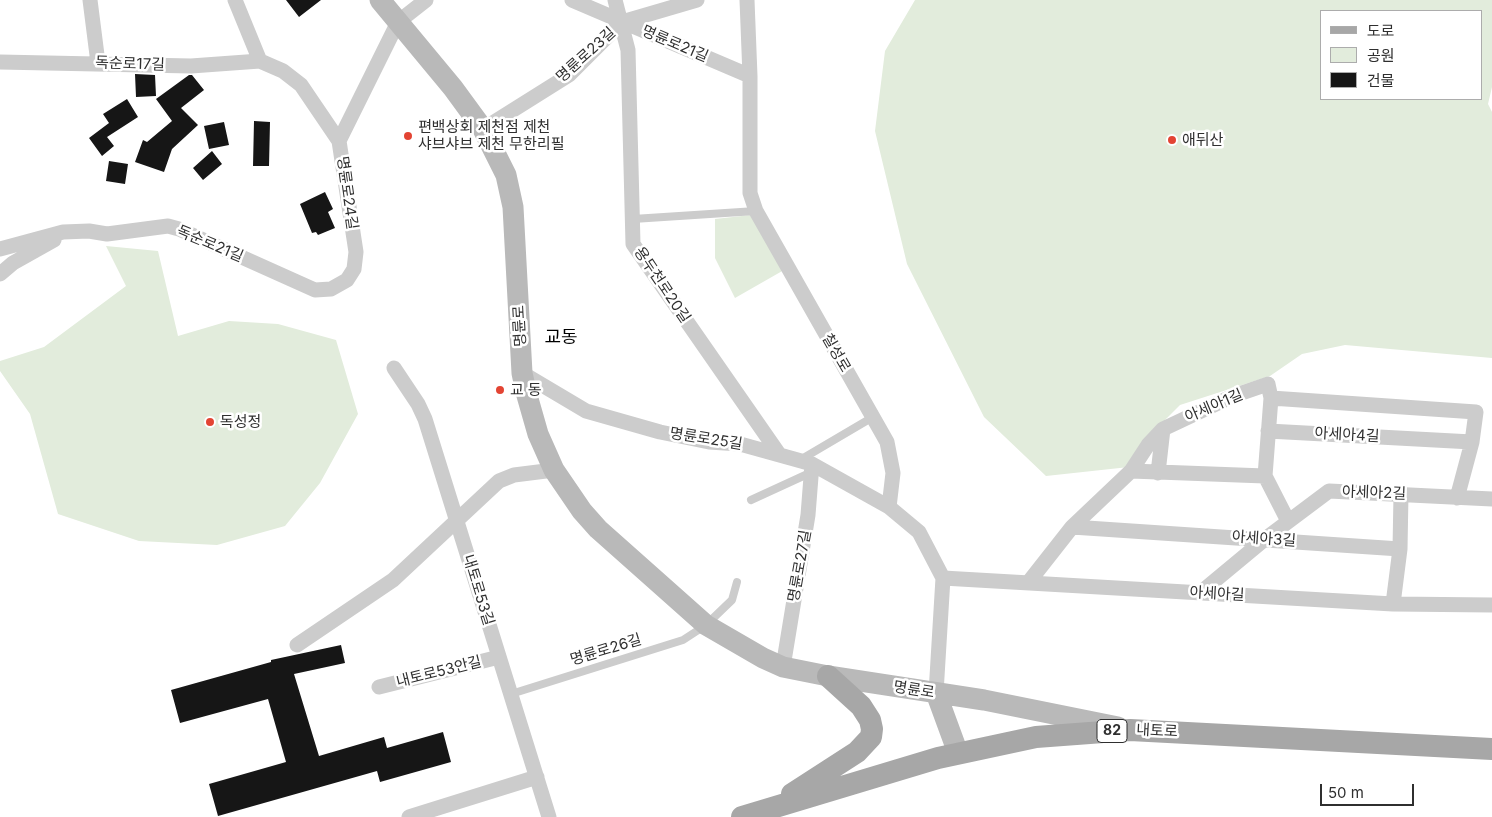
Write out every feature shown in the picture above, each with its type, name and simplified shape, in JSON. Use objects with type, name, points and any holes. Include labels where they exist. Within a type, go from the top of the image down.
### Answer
[{"type":"main road","points":[[770,809],[857,752],[871,737],[870,720],[861,706],[828,676]]},
{"type":"main road","name":"내토로","points":[[742,817],[958,753],[1036,737],[1130,730],[1492,749]]},
{"type":"street","points":[[90,0],[98,63]]},
{"type":"street","points":[[234,0],[260,60]]},
{"type":"street","name":"명륜로","points":[[380,0],[453,88],[483,129],[506,175],[513,207],[522,373],[538,434],[554,470],[582,511],[598,529],[706,625],[763,658],[783,666],[828,676],[984,700],[1130,730]]},
{"type":"street","points":[[339,141],[398,22],[426,0]]},
{"type":"street","name":"명륜로21길","points":[[572,0],[750,76]]},
{"type":"street","name":"용두천로20길","points":[[615,0],[628,50],[633,244],[779,454]]},
{"type":"street","name":"명륜로23길","points":[[483,129],[569,74],[622,22],[697,0]]},
{"type":"street","name":"칠성로","points":[[747,0],[750,76],[749,177],[756,211],[887,442],[893,472],[889,507]]},
{"type":"street","name":"독순로17길","points":[[0,62],[190,66],[260,60]]},
{"type":"street","name":"명륜로24길","points":[[260,60],[283,71],[302,85],[339,141],[356,252],[352,275]]},
{"type":"street","name":"독순로21길","points":[[0,249],[63,232],[89,231],[108,234],[168,226],[179,229],[315,290],[331,289],[341,285],[352,275]]},
{"type":"street","points":[[0,274],[13,263],[50,244],[63,232]]},
{"type":"street","name":"내토로53길","points":[[394,368],[418,404],[425,419],[550,817]]},
{"type":"street","name":"명륜로25길","points":[[522,373],[586,411],[660,432],[708,442],[740,444],[779,454],[808,465],[889,507]]},
{"type":"street","name":"아세아1길","points":[[1163,428],[1233,396],[1268,384],[1271,398]]},
{"type":"street","points":[[1288,521],[1265,476],[1271,398],[1469,411],[1477,415],[1457,498]]},
{"type":"street","points":[[1028,583],[1072,527],[1131,471],[1148,445],[1163,428]]},
{"type":"street","points":[[1158,473],[1163,428]]},
{"type":"street","name":"아세아4길","points":[[1268,431],[1472,442]]},
{"type":"street","name":"명륜로27길","points":[[783,666],[808,515],[808,465]]},
{"type":"street","points":[[297,645],[393,580],[499,481],[514,475],[554,470]]},
{"type":"street","points":[[1131,471],[1265,476]]},
{"type":"street","name":"아세아2길","points":[[1200,592],[1265,539],[1329,491],[1492,500]]},
{"type":"street","points":[[1394,604],[1400,549],[1401,494]]},
{"type":"street","points":[[889,507],[919,532],[935,558],[943,578],[936,693],[958,753]]},
{"type":"street","name":"아세아3길","points":[[1072,527],[1400,549]]},
{"type":"street","name":"아세아길","points":[[943,578],[1394,604],[1492,605]]},
{"type":"street","name":"내토로53안길","points":[[379,687],[499,657]]},
{"type":"street","points":[[409,817],[537,777]]},
{"type":"lane","points":[[633,219],[756,211]]},
{"type":"lane","points":[[751,500],[808,465],[874,417]]},
{"type":"lane","points":[[706,625],[732,600],[737,582]]},
{"type":"lane","name":"명륜로26길","points":[[511,694],[683,640],[706,625]]},
{"type":"green space","points":[[915,0],[1492,0],[1492,87],[1488,104],[1492,112],[1492,358],[1345,345],[1302,354],[1270,376],[1180,405],[1159,426],[1129,467],[1046,476],[984,417],[907,264],[875,131],[885,51]]},
{"type":"green space","points":[[751,215],[784,270],[735,298],[715,258],[715,219]]},
{"type":"green space","points":[[106,246],[158,251],[178,336],[229,321],[278,324],[336,340],[358,414],[320,483],[285,526],[217,545],[139,541],[58,514],[30,414],[0,371],[0,361],[44,347],[126,286]]},
{"type":"building","points":[[286,0],[321,0],[299,17]]},
{"type":"building","points":[[135,74],[155,75],[156,96],[136,97]]},
{"type":"building","points":[[189,75],[192,75],[204,90],[181,108],[198,125],[172,149],[164,172],[135,162],[143,140],[147,142],[172,121],[156,99]]},
{"type":"building","points":[[127,99],[138,117],[107,137],[114,146],[102,156],[89,138],[109,123],[103,114]]},
{"type":"building","points":[[254,121],[270,122],[269,166],[253,166]]},
{"type":"building","points":[[224,122],[229,145],[209,149],[204,126]]},
{"type":"building","points":[[212,151],[222,164],[203,180],[193,168]]},
{"type":"building","points":[[109,161],[128,164],[125,184],[106,181]]},
{"type":"building","points":[[325,192],[333,209],[328,212],[335,228],[318,235],[316,232],[312,233],[300,204]]},
{"type":"building","points":[[341,645],[345,663],[294,674],[319,756],[384,737],[387,748],[443,732],[451,762],[380,782],[377,771],[218,816],[209,784],[286,762],[268,699],[180,723],[171,690],[271,662],[271,660]]},
{"type":"place","name":"편백상회 제천점 제천 샤브샤브 제천 무한리필","points":[[408,136]]},
{"type":"place","name":"애뒤산","points":[[1172,140]]},
{"type":"place","name":"교 동","points":[[500,390]]},
{"type":"place","name":"독성정","points":[[210,422]]},
{"type":"district","name":"교동","points":[[561,338]]}]
